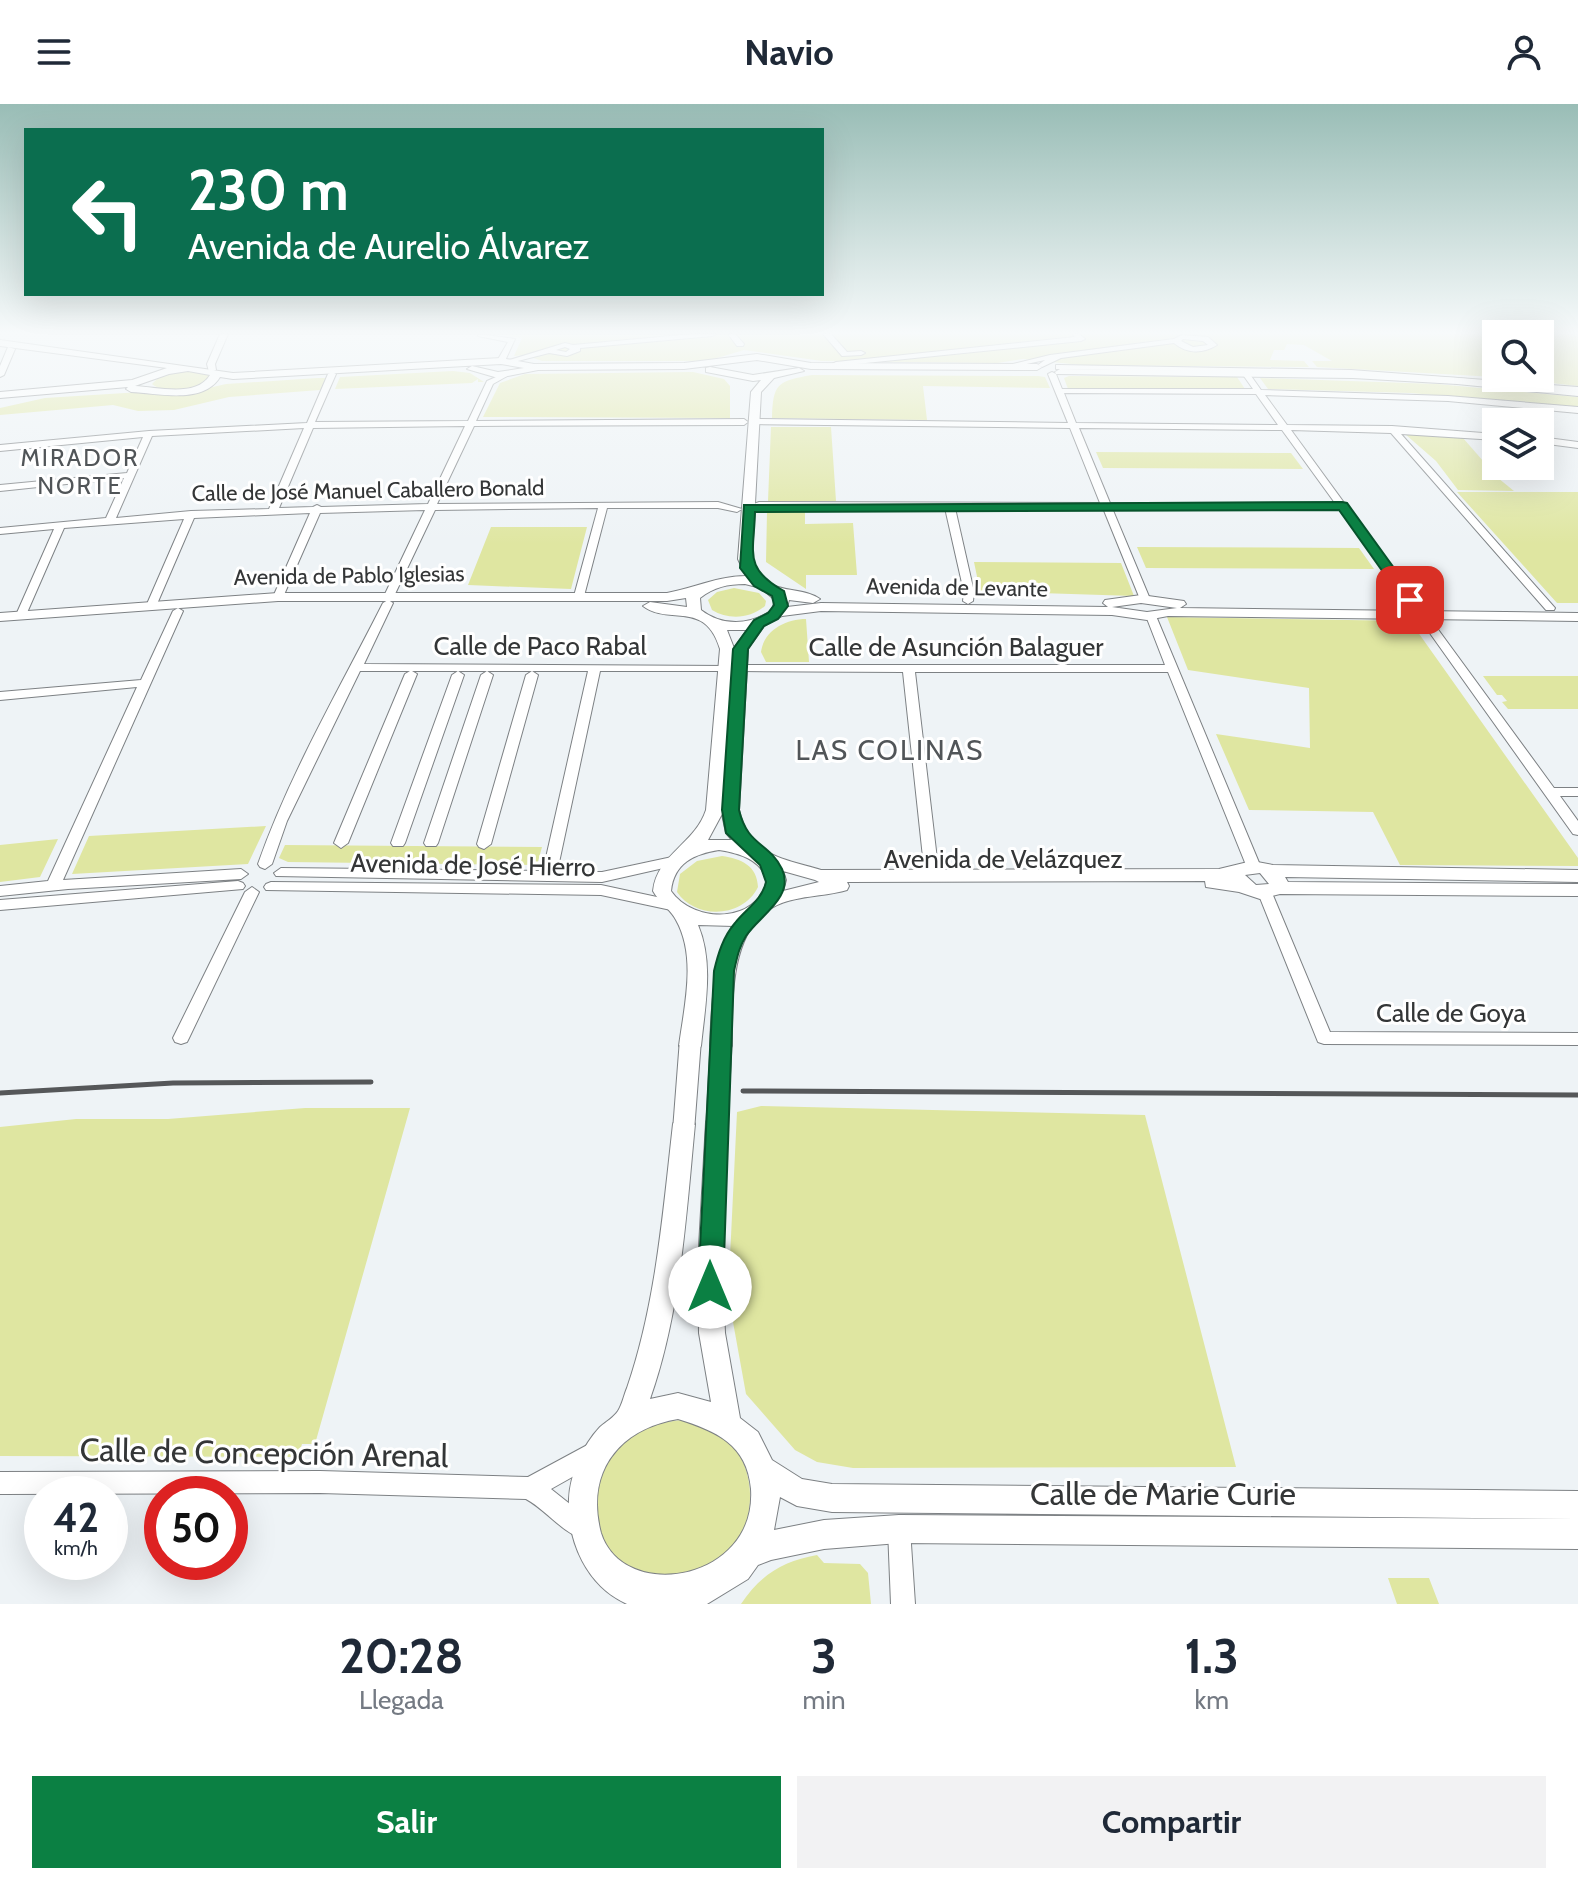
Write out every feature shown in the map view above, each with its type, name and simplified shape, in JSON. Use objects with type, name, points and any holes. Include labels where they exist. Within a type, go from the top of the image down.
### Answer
[{"type":"street","points":[[273,510],[319,404]]},
{"type":"street","points":[[181,1038],[243,884],[265,864],[280,821],[434,506],[477,404]]},
{"type":"street","points":[[747,404],[749,422]]},
{"type":"street","points":[[753,404],[749,422],[743,508],[734,559],[721,582],[758,583]]},
{"type":"street","points":[[1065,404],[1258,879]]},
{"type":"street","points":[[1268,404],[1578,831]]},
{"type":"street","points":[[1512,404],[1578,410]]},
{"type":"street","points":[[0,448],[149,434],[310,425],[471,422],[1285,427],[1392,429],[1482,436]]},
{"type":"street","points":[[1392,429],[1550,608]]},
{"type":"street","points":[[110,520],[149,434]]},
{"type":"street","points":[[1554,442],[1578,445]]},
{"type":"street","points":[[0,488],[130,475]]},
{"type":"street","points":[[948,505],[952,511],[969,592],[968,601]]},
{"type":"street","points":[[579,596],[603,506]]},
{"type":"street","name":"Calle de José Manuel Caballero Bonald","points":[[0,531],[191,514],[317,508],[1342,506]]},
{"type":"street","points":[[278,597],[317,508]]},
{"type":"street","points":[[743,508],[745,559],[747,568],[758,583]]},
{"type":"street","points":[[152,604],[191,514]]},
{"type":"street","points":[[21,615],[61,524]]},
{"type":"street","name":"Avenida de Pablo Iglesias","points":[[0,626],[178,611],[389,599],[667,597],[699,591],[721,582]]},
{"type":"street","name":"Avenida de Levante","points":[[758,583],[779,594],[822,600],[968,601],[1147,608]]},
{"type":"street","points":[[699,591],[692,605],[694,612],[713,623],[722,633],[732,668],[730,810],[735,833],[773,870],[776,882],[773,893],[740,929],[729,949],[724,971],[710,1264],[716,1361],[727,1419]]},
{"type":"street","points":[[628,1422],[663,1306],[674,1241],[697,971],[692,929],[662,891],[662,879],[678,857],[701,839],[714,814],[732,668],[743,641],[759,623],[778,612],[781,606],[779,594]]},
{"type":"street","name":"Avenida de Pablo Iglesias","points":[[0,617],[278,597],[663,606],[694,612]]},
{"type":"street","name":"Avenida de Levante","points":[[778,612],[821,607],[1147,608],[1418,611],[1578,617]]},
{"type":"street","name":"Avenida de Levante","points":[[1418,611],[1578,608]]},
{"type":"street","points":[[53,885],[178,611]]},
{"type":"street","points":[[713,623],[736,626],[759,623]]},
{"type":"street","name":"Calle de Paco Rabal","points":[[355,667],[732,668]]},
{"type":"street","points":[[549,877],[595,668]]},
{"type":"street","name":"Calle de Asunción Balaguer","points":[[732,668],[1173,669]]},
{"type":"street","points":[[909,669],[932,876]]},
{"type":"street","points":[[341,843],[411,674]]},
{"type":"street","points":[[398,843],[458,675]]},
{"type":"street","points":[[431,843],[487,675]]},
{"type":"street","points":[[484,844],[532,675]]},
{"type":"street","points":[[0,709],[3,696],[146,683]]},
{"type":"street","points":[[1549,792],[1578,792]]},
{"type":"street","points":[[678,857],[719,844],[760,856]]},
{"type":"street","name":"Avenida de Velázquez","points":[[760,856],[821,876],[1219,875],[1578,890]]},
{"type":"street","name":"Avenida de José Hierro","points":[[281,873],[602,877],[678,857]]},
{"type":"street","points":[[265,864],[273,865],[281,873],[271,887]]},
{"type":"street","name":"Avenida de Velázquez","points":[[762,906],[809,889],[843,886],[1578,876]]},
{"type":"street","name":"Calle de Goya","points":[[1258,879],[1324,1038],[1578,1039]]},
{"type":"street","points":[[0,891],[53,885],[243,884]]},
{"type":"street","points":[[0,905],[243,884]]},
{"type":"street","name":"Avenida de José Hierro","points":[[243,884],[271,887],[601,890],[677,910]]},
{"type":"street","points":[[677,910],[701,920],[722,921],[741,917],[762,906]]},
{"type":"street","points":[[611,1578],[634,1592],[658,1598],[717,1594],[751,1552],[767,1507],[763,1470],[746,1436],[727,1419],[703,1409],[678,1406],[652,1410],[628,1422],[602,1447],[589,1470],[582,1498],[583,1529],[594,1557],[626,1604]]},
{"type":"street","name":"Calle de Concepción Arenal","points":[[0,1483],[320,1482],[528,1488],[555,1476],[602,1447]]},
{"type":"street","name":"Calle de Marie Curie","points":[[763,1470],[797,1492],[832,1498],[1578,1505]]},
{"type":"street","points":[[528,1488],[548,1499],[583,1529]]},
{"type":"street","points":[[899,1529],[903,1604]]},
{"type":"street","name":"Calle de Marie Curie","points":[[751,1552],[793,1538],[899,1529],[1578,1534]]},
{"type":"green space","points":[[18,404],[199,404],[174,410],[138,411],[113,405],[0,415],[0,408]]},
{"type":"green space","points":[[490,404],[730,404],[730,418],[483,417]]},
{"type":"green space","points":[[773,404],[925,404],[927,420],[772,418]]},
{"type":"green space","points":[[1533,404],[1578,404],[1578,408]]},
{"type":"green space","points":[[771,427],[831,427],[836,501],[768,501]]},
{"type":"green space","points":[[1405,434],[1463,438],[1482,460],[1482,480],[1500,480],[1514,491],[1458,490],[1436,461]]},
{"type":"green space","points":[[1096,452],[1291,453],[1303,469],[1103,468]]},
{"type":"green space","points":[[1457,492],[1578,492],[1578,603],[1557,603]]},
{"type":"green space","points":[[805,511],[805,524],[853,523],[857,575],[806,575],[806,589],[766,562],[767,512]]},
{"type":"green space","points":[[491,527],[587,527],[571,589],[468,585]]},
{"type":"green space","points":[[1137,547],[1359,548],[1374,569],[1146,568]]},
{"type":"green space","points":[[974,562],[1121,563],[1134,596],[980,591]]},
{"type":"green space","points":[[734,588],[759,593],[766,601],[765,606],[753,614],[739,617],[712,610],[708,600],[717,592]]},
{"type":"green space","points":[[1167,617],[1410,621],[1578,858],[1578,866],[1400,865],[1373,812],[1249,810],[1216,734],[1310,748],[1309,688],[1188,670]]},
{"type":"green space","points":[[806,619],[809,662],[766,662],[761,652],[771,632],[791,621]]},
{"type":"green space","points":[[1483,676],[1578,676],[1578,709],[1508,709],[1502,702],[1507,701],[1502,695],[1497,695]]},
{"type":"green space","points":[[266,826],[248,864],[72,874],[89,836]]},
{"type":"green space","points":[[58,839],[40,877],[0,882],[0,845]]},
{"type":"green space","points":[[285,845],[542,847],[537,865],[288,862],[279,858]]},
{"type":"green space","points":[[722,856],[747,864],[755,873],[758,887],[751,897],[742,905],[719,912],[707,911],[685,901],[677,892],[680,874],[697,861]]},
{"type":"green space","points":[[761,1106],[1145,1115],[1236,1467],[853,1468],[817,1462],[795,1450],[746,1394],[733,1322],[730,1257],[737,1112]]},
{"type":"green space","points":[[305,1108],[410,1108],[315,1444],[302,1444],[298,1457],[0,1456],[0,1127],[76,1119],[168,1119]]},
{"type":"green space","points":[[681,1420],[711,1428],[737,1450],[749,1480],[750,1496],[744,1528],[727,1555],[678,1581],[630,1570],[611,1553],[597,1518],[597,1499],[600,1480],[619,1447],[645,1428]]},
{"type":"green space","points":[[817,1555],[824,1563],[860,1564],[868,1573],[871,1604],[741,1604],[756,1585],[773,1571],[793,1561]]},
{"type":"green space","points":[[1388,1578],[1429,1578],[1439,1604],[1397,1604]]},
{"type":"railway","points":[[0,1093],[173,1083],[371,1082]]},
{"type":"railway","points":[[743,1091],[1578,1095]]},
{"type":"district","name":"MIRADOR NORTE","points":[[80,472]]},
{"type":"district","name":"LAS COLINAS","points":[[890,750]]},
{"type":"route","points":[[710,1287],[724,971],[729,949],[740,929],[773,893],[776,882],[766,860],[735,833],[730,810],[741,649],[743,641],[759,623],[778,612],[782,600],[774,589],[758,583],[747,568],[748,508],[759,505],[1342,506],[1410,600]]}]
